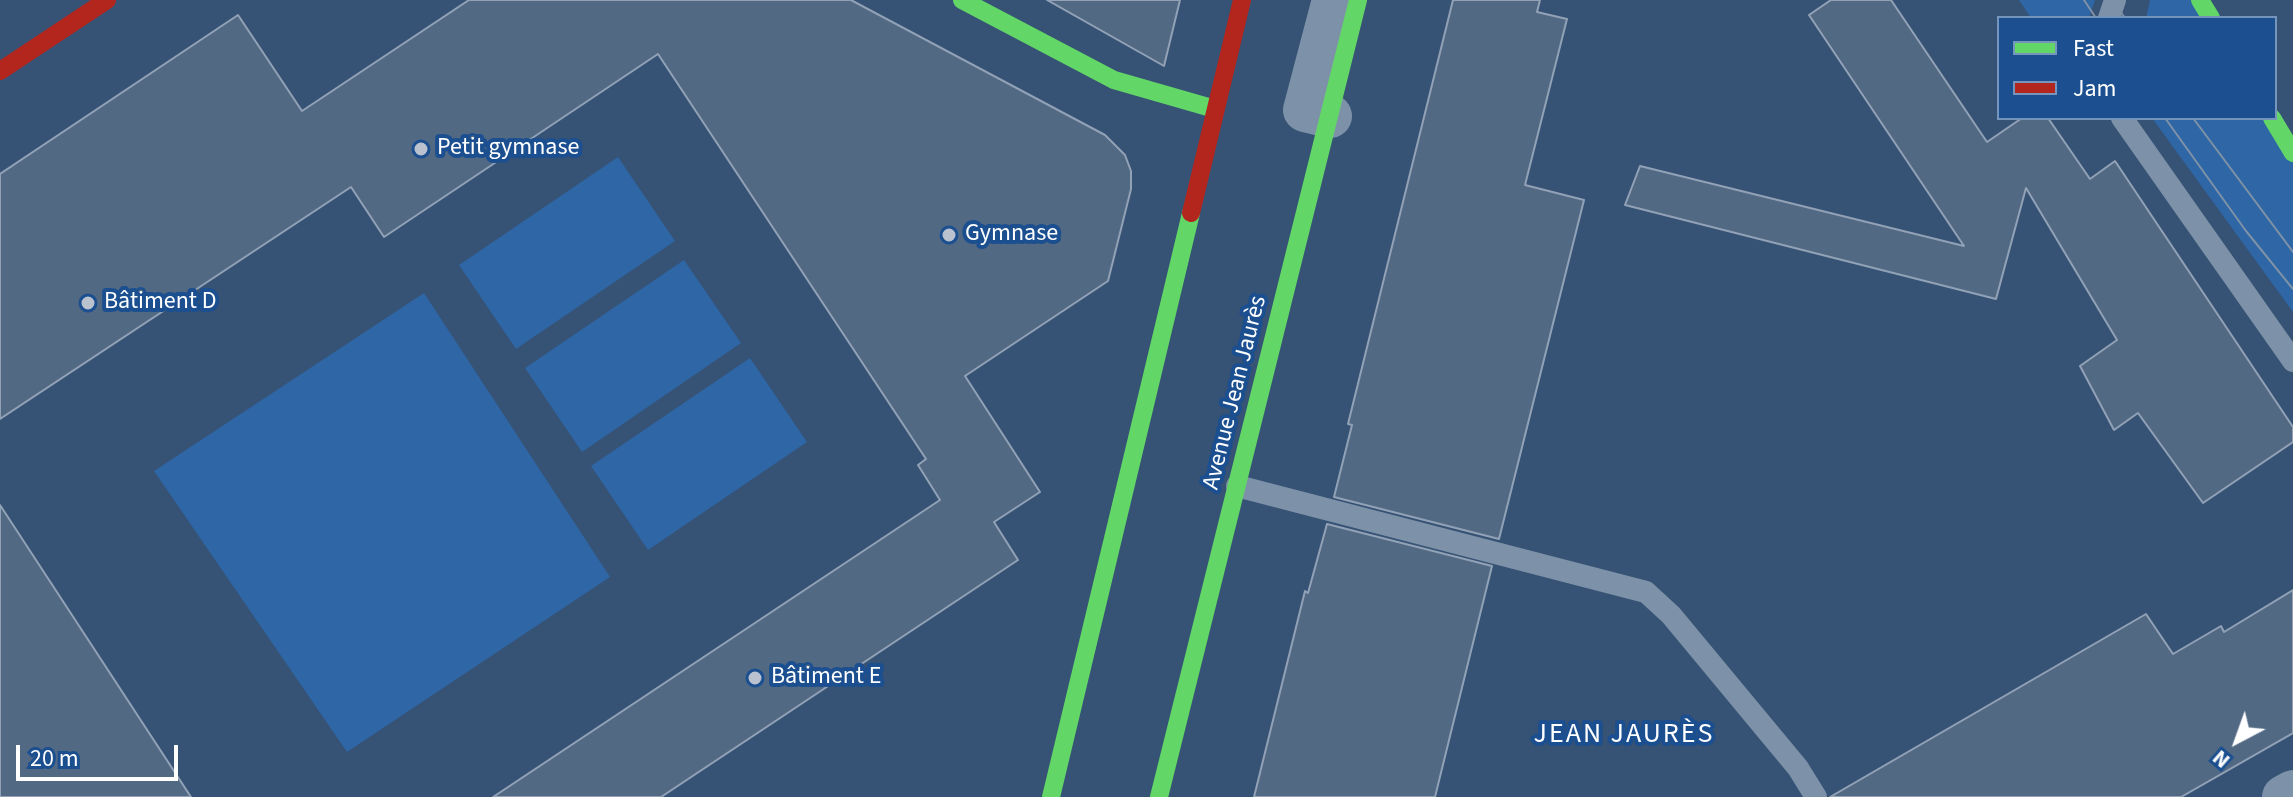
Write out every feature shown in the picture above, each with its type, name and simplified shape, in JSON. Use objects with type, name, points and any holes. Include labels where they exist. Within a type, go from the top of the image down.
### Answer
[{"type":"main road","points":[[0,71],[107,0]]},
{"type":"main road","points":[[962,0],[1114,80],[1215,109]]},
{"type":"main road","points":[[1051,797],[1242,0]]},
{"type":"main road","name":"Avenue Jean Jaurès","points":[[1159,797],[1358,0]]},
{"type":"main road","points":[[2273,120],[2293,153]]},
{"type":"street","points":[[1330,116],[1305,110],[1334,0]]},
{"type":"street","points":[[2284,797],[2293,792]]},
{"type":"lane","points":[[2123,120],[2293,361]]},
{"type":"lane","points":[[1237,486],[1646,592],[1671,615],[1789,756],[1816,797]]},
{"type":"shaded area","points":[[2019,0],[2095,0],[2090,16],[2030,16]]},
{"type":"shaded area","points":[[2150,0],[2201,0],[2211,16],[2146,16]]},
{"type":"shaded area","points":[[2153,120],[2274,120],[2293,151],[2293,312]]},
{"type":"shaded area","points":[[618,157],[675,241],[516,349],[459,265]]},
{"type":"shaded area","points":[[684,260],[741,343],[582,452],[525,368]]},
{"type":"shaded area","points":[[424,293],[610,577],[347,752],[154,471]]},
{"type":"shaded area","points":[[750,358],[807,442],[648,550],[591,466]]},
{"type":"building","points":[[469,0],[851,0],[1105,135],[1125,155],[1131,171],[1131,189],[1108,281],[965,376],[1040,492],[994,522],[1018,560],[661,797],[493,797],[940,500],[918,465],[926,459],[658,54],[384,237],[351,187],[0,419],[0,174],[238,15],[302,111]]},
{"type":"building","points":[[1047,0],[1180,0],[1164,66]]},
{"type":"building","points":[[1453,0],[1540,0],[1537,12],[1567,19],[1525,185],[1584,200],[1499,539],[1334,497],[1352,425],[1348,424]]},
{"type":"building","points":[[1831,0],[1891,0],[1987,142],[2019,120],[2049,120],[2090,179],[2115,161],[2293,427],[2293,442],[2203,503],[2138,413],[2114,430],[2080,366],[2117,340],[2026,188],[1996,299],[1625,205],[1640,166],[1964,246],[1809,15]]},
{"type":"building","points":[[0,505],[191,797],[0,797]]},
{"type":"building","points":[[1327,524],[1492,566],[1435,797],[1254,797],[1305,591],[1308,593]]},
{"type":"building","points":[[2293,590],[2293,733],[2181,797],[1830,797],[2146,614],[2173,654],[2221,626],[2224,632]]},
{"type":"tram line","points":[[2084,0],[2095,16]]},
{"type":"tram line","points":[[2112,0],[2124,16]]},
{"type":"tram line","points":[[2166,120],[2246,231],[2293,289]]},
{"type":"tram line","points":[[2194,120],[2293,252]]},
{"type":"traffic: fast","points":[[962,0],[1114,80],[1215,109]]},
{"type":"traffic: fast","points":[[1159,797],[1358,0]]},
{"type":"traffic: fast","points":[[2200,0],[2210,16]]},
{"type":"traffic: fast","points":[[2273,120],[2293,153]]},
{"type":"traffic: fast","points":[[1051,797],[1191,213]]},
{"type":"traffic: jam","points":[[0,71],[107,0]]},
{"type":"traffic: jam","points":[[1191,213],[1242,0]]},
{"type":"place","name":"Petit gymnase","points":[[421,149]]},
{"type":"place","name":"Gymnase","points":[[949,235]]},
{"type":"place","name":"Bâtiment D","points":[[88,303]]},
{"type":"place","name":"Bâtiment E","points":[[755,678]]},
{"type":"district","name":"JEAN JAURÈS","points":[[1624,736]]}]
